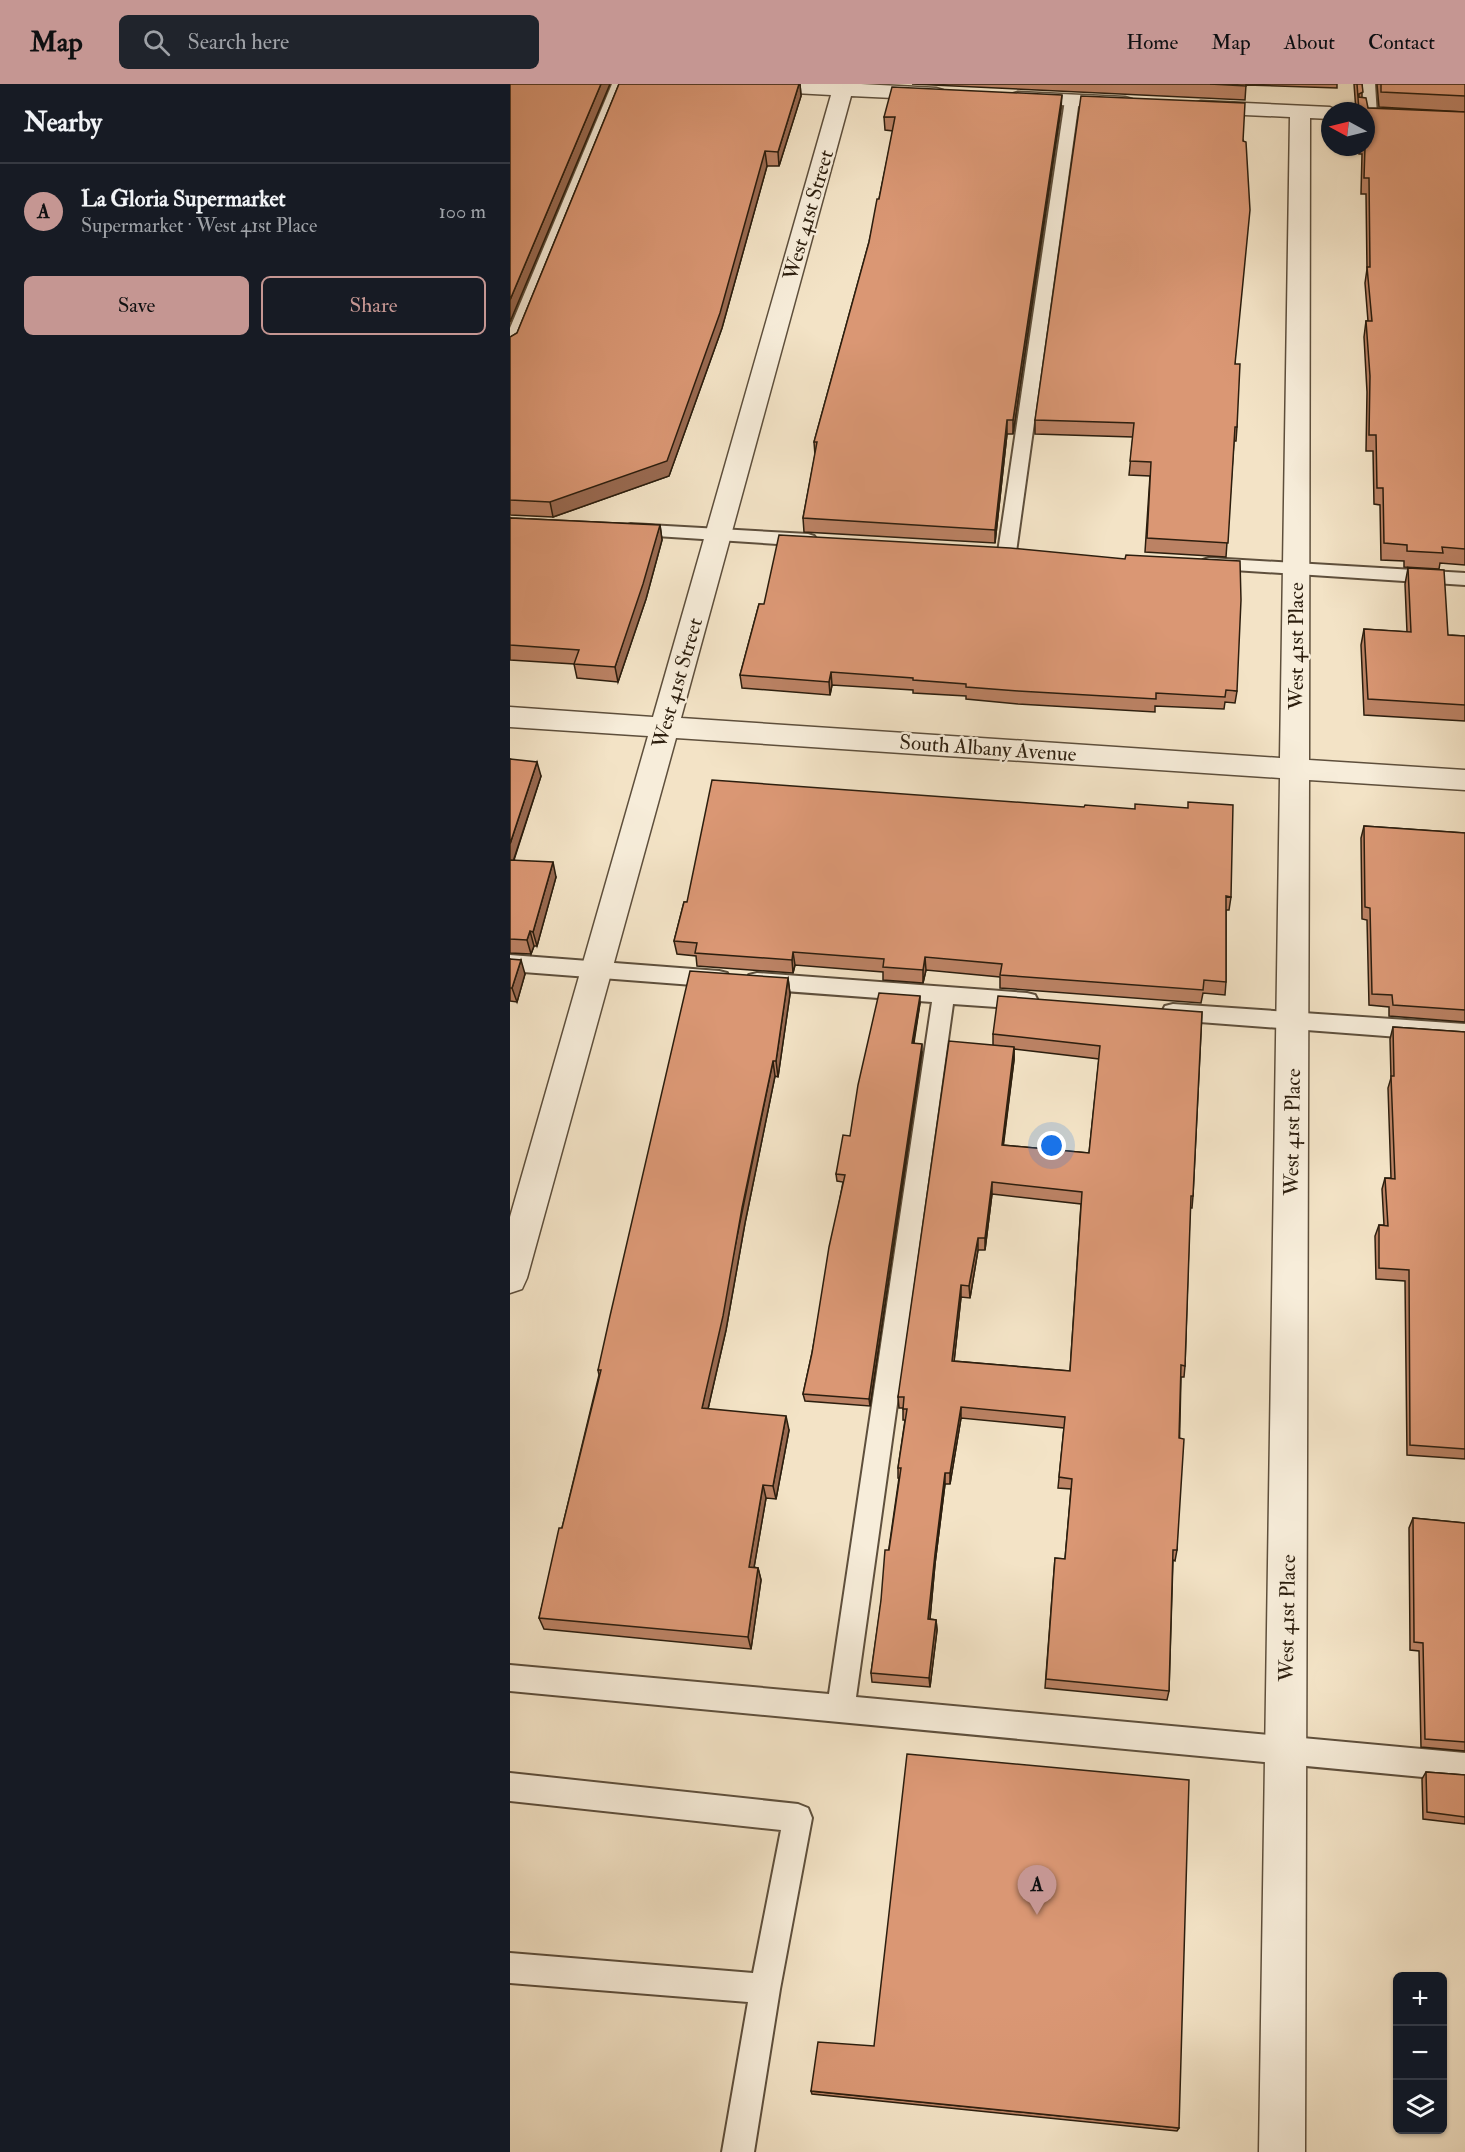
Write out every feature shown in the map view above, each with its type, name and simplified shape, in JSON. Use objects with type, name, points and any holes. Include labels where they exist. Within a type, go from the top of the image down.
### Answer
[{"type":"street","points":[[741,84],[955,94]]},
{"type":"street","name":"West 41st Street","points":[[510,1278],[843,89]]},
{"type":"street","points":[[1002,97],[1142,104]]},
{"type":"street","points":[[1177,105],[1315,112]]},
{"type":"street","name":"West 41st Place","points":[[1282,2152],[1297,569],[1315,112]]},
{"type":"street","points":[[1375,115],[1394,116]]},
{"type":"street","name":"South Albany Avenue","points":[[510,717],[1465,780]]},
{"type":"lane","points":[[510,347],[620,84]]},
{"type":"lane","points":[[1368,84],[1368,102]]},
{"type":"lane","points":[[1030,553],[1001,552],[1072,100]]},
{"type":"lane","points":[[612,529],[828,542]]},
{"type":"lane","points":[[1196,563],[1465,579]]},
{"type":"lane","points":[[510,963],[1050,1003]]},
{"type":"lane","points":[[841,1708],[944,995]]},
{"type":"lane","points":[[1155,1011],[1465,1033]]},
{"type":"lane","points":[[510,1678],[1465,1767]]},
{"type":"lane","points":[[510,1787],[798,1818],[765,1989],[738,2152]]},
{"type":"lane","points":[[510,1968],[765,1989]]},
{"type":"building","points":[[510,84],[601,84],[510,300]]},
{"type":"building","points":[[619,84],[799,84],[778,152],[765,151],[720,313],[667,461],[550,502],[510,500],[510,337],[517,333]]},
{"type":"building","points":[[1210,84],[1246,84],[1246,86]]},
{"type":"building","points":[[1357,84],[1362,84],[1363,92],[1359,94],[1359,97],[1366,98],[1367,102],[1358,102]]},
{"type":"building","points":[[1381,84],[1465,84],[1465,96],[1381,92]]},
{"type":"building","points":[[892,87],[1062,95],[1013,420],[1007,420],[995,530],[803,518],[817,442],[814,442],[869,242],[877,199],[879,199],[895,117],[884,117]]},
{"type":"building","points":[[1081,96],[1245,103],[1243,141],[1246,142],[1250,210],[1235,364],[1240,364],[1228,543],[1147,538],[1151,462],[1130,461],[1134,423],[1035,420]]},
{"type":"building","points":[[1375,108],[1465,112],[1465,549],[1442,547],[1443,553],[1407,551],[1407,545],[1384,543],[1383,488],[1377,488],[1376,435],[1369,435],[1370,376],[1366,321],[1372,321],[1367,267],[1370,267],[1369,178],[1364,178],[1365,156],[1375,156]]},
{"type":"building","points":[[510,518],[660,525],[615,667],[574,664],[579,650],[510,645]]},
{"type":"building","points":[[779,535],[1010,548],[1125,559],[1126,555],[1240,561],[1241,600],[1237,691],[1226,690],[1225,697],[1156,693],[1156,699],[966,687],[966,684],[913,680],[913,678],[831,672],[829,682],[740,675],[759,604],[764,604]]},
{"type":"building","points":[[1408,568],[1444,570],[1448,635],[1465,636],[1465,705],[1368,699],[1364,629],[1411,632]]},
{"type":"building","points":[[510,759],[537,762],[510,844]]},
{"type":"building","points":[[712,780],[1084,807],[1085,805],[1135,809],[1135,804],[1188,808],[1188,802],[1233,805],[1231,897],[1226,896],[1226,982],[1204,980],[1203,990],[1000,975],[1002,964],[925,957],[923,970],[883,967],[884,959],[793,952],[792,960],[695,953],[697,943],[674,941],[684,902],[687,902]]},
{"type":"building","points":[[1364,826],[1465,833],[1465,1010],[1393,1005],[1392,995],[1372,994],[1370,908],[1365,907]]},
{"type":"building","points":[[510,860],[553,862],[533,932],[530,931],[527,940],[510,939]]},
{"type":"building","points":[[510,959],[521,960],[512,988],[510,988]]},
{"type":"building","points":[[690,971],[788,978],[776,1061],[773,1061],[742,1208],[723,1316],[702,1408],[786,1416],[773,1486],[763,1485],[749,1567],[758,1568],[748,1637],[539,1618],[559,1528],[562,1528],[601,1370],[598,1370]]},
{"type":"building","points":[[879,993],[920,996],[912,1043],[922,1044],[869,1399],[803,1394],[829,1247],[845,1175],[836,1174],[843,1135],[850,1136],[858,1085]]},
{"type":"building","points":[[998,996],[1202,1012],[1193,1196],[1191,1196],[1185,1366],[1181,1365],[1179,1438],[1184,1439],[1177,1550],[1173,1550],[1169,1691],[1046,1679],[1055,1558],[1065,1559],[1072,1479],[1059,1477],[1065,1417],[961,1407],[950,1473],[945,1473],[935,1554],[928,1619],[936,1620],[929,1678],[871,1673],[885,1550],[889,1550],[907,1409],[903,1409],[904,1397],[898,1397],[949,1041],[1014,1047],[1002,1145],[1089,1153],[1100,1046],[993,1034]],"holes":[[[992,1182],[1082,1192],[1070,1371],[952,1361],[961,1285],[969,1286],[978,1238],[985,1238]]]},
{"type":"building","points":[[1393,1027],[1465,1032],[1465,1449],[1410,1445],[1409,1270],[1379,1268],[1379,1225],[1388,1226],[1385,1178],[1395,1179],[1391,1076],[1394,1076]]},
{"type":"building","points":[[1413,1518],[1465,1523],[1465,1742],[1425,1739],[1423,1643],[1414,1642]]},
{"type":"building","points":[[907,1754],[1189,1780],[1179,2128],[811,2091],[818,2042],[874,2046]]},
{"type":"building","points":[[1426,1772],[1465,1775],[1465,1817],[1427,1812]]},
{"type":"place","name":"La Gloria Supermarket","points":[[1037,1915]]}]
